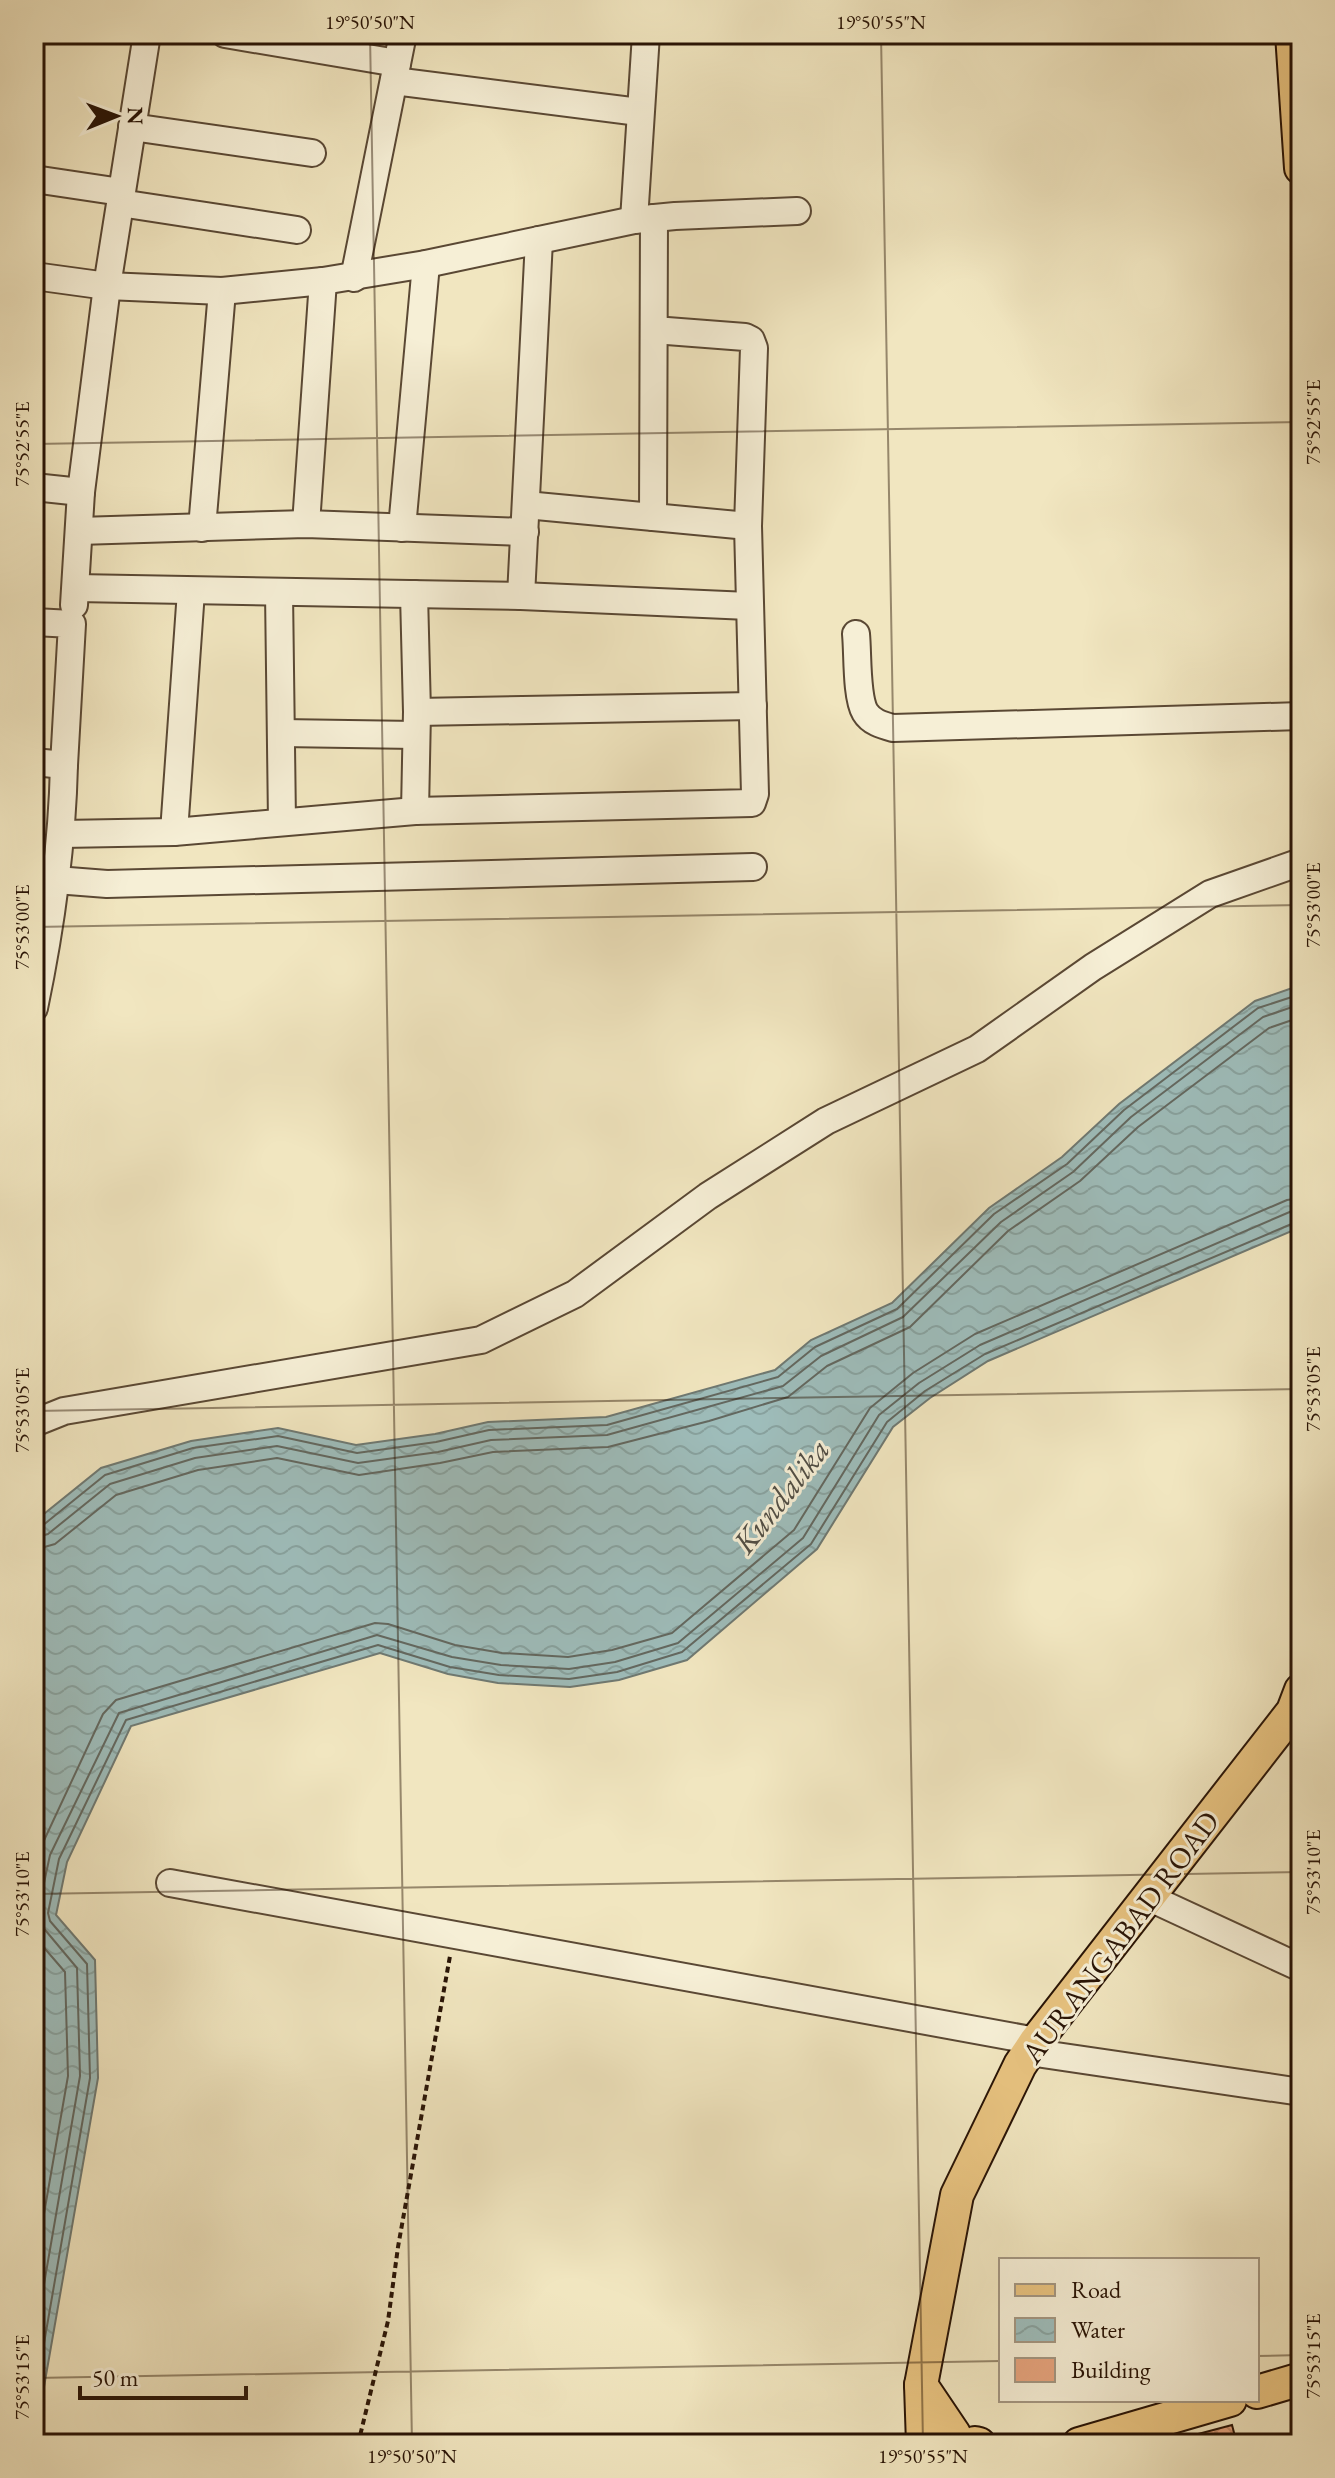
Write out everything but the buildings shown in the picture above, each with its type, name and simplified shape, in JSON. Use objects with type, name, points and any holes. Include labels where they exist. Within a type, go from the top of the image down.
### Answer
[{"type":"main road","points":[[1292,34],[1301,168]]},
{"type":"main road","name":"AURANGABAD ROAD","points":[[956,2442],[921,2385],[957,2195],[1033,2046],[1293,1711],[1301,1690]]},
{"type":"main road","points":[[1259,2391],[1301,2379]]},
{"type":"main road","points":[[1093,2442],[1223,2402]]},
{"type":"street","points":[[34,1008],[48,942],[62,834],[81,492],[107,286],[147,34]]},
{"type":"street","points":[[225,34],[396,72],[639,112]]},
{"type":"street","points":[[354,278],[403,34]]},
{"type":"street","points":[[646,34],[639,112],[654,330],[653,517]]},
{"type":"street","points":[[132,127],[312,153]]},
{"type":"street","points":[[34,179],[297,230]]},
{"type":"street","points":[[34,276],[107,286],[222,291],[354,278],[644,219],[797,211]]},
{"type":"street","points":[[521,596],[539,240]]},
{"type":"street","points":[[402,528],[426,264]]},
{"type":"street","points":[[306,524],[323,281]]},
{"type":"street","points":[[202,528],[222,291]]},
{"type":"street","points":[[62,834],[174,832],[415,811],[752,803],[755,794],[748,526],[754,348],[751,340],[745,337],[654,330]]},
{"type":"street","points":[[34,487],[81,492]]},
{"type":"street","points":[[526,505],[748,526]]},
{"type":"street","points":[[79,531],[306,524],[525,532]]},
{"type":"street","points":[[76,588],[521,596],[749,606]]},
{"type":"street","points":[[174,832],[191,591]]},
{"type":"street","points":[[279,592],[282,822]]},
{"type":"street","points":[[414,594],[417,723],[415,811]]},
{"type":"street","points":[[34,622],[72,624]]},
{"type":"street","points":[[856,634],[862,703],[866,715],[879,724],[893,728],[1301,716]]},
{"type":"street","points":[[281,733],[753,706]]},
{"type":"street","points":[[34,762],[64,765]]},
{"type":"street","points":[[34,1423],[64,1411],[481,1340],[575,1294],[708,1196],[826,1121],[977,1049],[1093,967],[1210,894],[1301,862]]},
{"type":"street","points":[[56,880],[107,884],[753,867]]},
{"type":"street","points":[[170,1883],[454,1934],[1033,2046],[1301,2092]]},
{"type":"street","points":[[1150,1898],[1301,1968]]},
{"type":"path","points":[[358,2444],[388,2321],[398,2247],[454,1934]]},
{"type":"water","name":"Kundalika","points":[[1301,985],[1301,1227],[988,1361],[930,1398],[893,1427],[817,1549],[687,1660],[619,1680],[570,1687],[498,1683],[448,1674],[380,1653],[131,1726],[67,1862],[56,1915],[95,1960],[98,2078],[34,2444],[34,1522],[101,1468],[191,1441],[278,1428],[356,1445],[435,1434],[488,1422],[606,1417],[775,1370],[811,1340],[892,1303],[989,1208],[1062,1157],[1119,1104],[1255,1001]]}]
